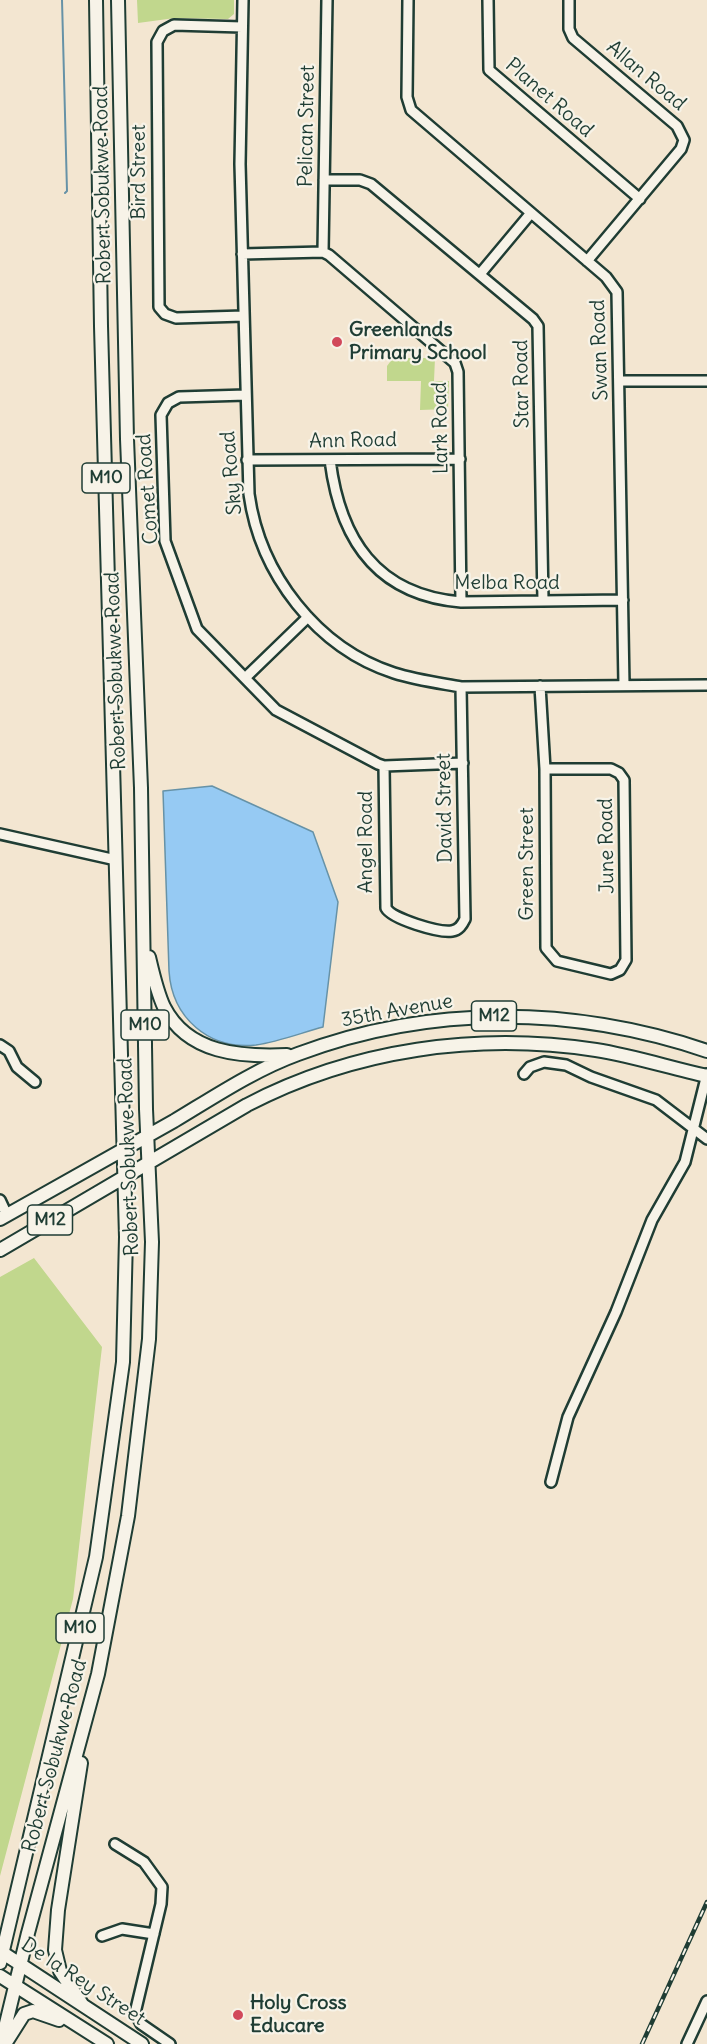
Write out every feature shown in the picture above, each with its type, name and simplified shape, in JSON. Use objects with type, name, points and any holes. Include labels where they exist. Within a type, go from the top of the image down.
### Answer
[{"type":"main road","name":"Robert Sobukwe Road","points":[[1,1955],[96,1557],[123,1362],[126,1271],[101,326],[96,0]]},
{"type":"main road","name":"Robert Sobukwe Road","points":[[3,2044],[14,1986],[91,1706],[128,1516],[147,1371],[152,1242],[141,788],[127,439],[118,0]]},
{"type":"main road","points":[[144,942],[165,1008],[189,1035],[213,1049],[237,1055],[296,1054]]},
{"type":"main road","name":"35th Avenue","points":[[148,1135],[255,1074],[296,1054],[383,1030],[485,1016],[567,1019],[608,1025],[707,1051]]},
{"type":"main road","name":"M12","points":[[0,1250],[283,1086],[357,1062],[416,1050],[478,1043],[564,1046],[619,1054],[707,1076]]},
{"type":"main road","name":"M12","points":[[4,1217],[148,1135]]},
{"type":"main road","points":[[82,2004],[60,1971],[55,1950],[69,1836],[91,1706]]},
{"type":"main road","name":"De la Rey Street","points":[[1,1955],[20,1964],[142,2044]]},
{"type":"main road","name":"De la Rey Street","points":[[0,1976],[106,2044]]},
{"type":"main road","points":[[3,2044],[20,2018],[28,2012],[72,2022]]},
{"type":"street","name":"Sky Road","points":[[243,0],[240,164],[247,460],[251,509],[259,537],[284,586],[308,617],[338,644],[372,664],[425,681],[461,687],[707,685]]},
{"type":"street","name":"Pelican Street","points":[[323,252],[327,0]]},
{"type":"street","name":"Swan Road","points":[[408,0],[407,97],[411,110],[610,281],[617,292],[624,685]]},
{"type":"street","name":"Planet Road","points":[[488,0],[489,70],[640,199]]},
{"type":"street","name":"Allan Road","points":[[569,0],[569,29],[573,38],[677,126],[683,135],[681,149],[587,261]]},
{"type":"street","name":"Bird Street","points":[[242,27],[174,25],[160,34],[157,42],[157,141],[159,307],[165,314],[176,318],[244,316]]},
{"type":"street","name":"Star Road","points":[[324,180],[360,180],[372,184],[533,319],[539,330],[543,602]]},
{"type":"street","points":[[480,274],[531,213]]},
{"type":"street","points":[[242,254],[323,252]]},
{"type":"street","name":"Lark Road","points":[[323,252],[336,260],[455,363],[458,372],[461,603]]},
{"type":"street","points":[[619,381],[707,381]]},
{"type":"street","name":"Comet Road","points":[[246,395],[179,397],[168,403],[161,415],[165,541],[197,629],[284,715],[384,766],[463,763]]},
{"type":"street","name":"Ann Road","points":[[247,460],[460,459]]},
{"type":"street","name":"Melba Road","points":[[330,460],[340,514],[352,540],[372,564],[411,590],[442,600],[461,603],[623,600]]},
{"type":"street","points":[[245,678],[308,617]]},
{"type":"street","name":"Green Street","points":[[540,686],[545,769],[546,948],[557,961],[611,974],[621,969],[626,960]]},
{"type":"street","name":"David Street","points":[[460,928],[465,919],[461,687]]},
{"type":"street","name":"Angel Road","points":[[384,766],[386,908],[398,919],[451,931],[460,928]]},
{"type":"street","name":"June Road","points":[[545,769],[611,769],[620,773],[624,780],[626,960]]},
{"type":"street","points":[[0,834],[116,860]]},
{"type":"street","points":[[0,1045],[9,1052],[17,1067],[35,1082]]},
{"type":"street","points":[[524,1074],[530,1067],[544,1062],[566,1065],[591,1077],[656,1100],[693,1131],[707,1139]]},
{"type":"street","points":[[551,1482],[568,1417],[616,1312],[652,1220],[681,1173],[707,1076]]},
{"type":"street","points":[[0,1200],[4,1217]]},
{"type":"street","points":[[115,1844],[144,1862],[162,1887],[154,1934],[135,2013],[141,2024],[170,2044]]},
{"type":"street","points":[[102,1936],[122,1929],[154,1934]]},
{"type":"street","points":[[687,2044],[707,2001]]},
{"type":"green space","points":[[137,0],[234,0],[234,14],[228,19],[175,18],[138,23]]},
{"type":"green space","points":[[393,358],[435,358],[434,381],[449,381],[448,409],[420,410],[421,381],[387,381],[387,366]]},
{"type":"green space","points":[[34,1258],[102,1347],[73,1599],[0,1876],[0,1277]]},
{"type":"water","points":[[212,786],[313,832],[338,902],[323,1027],[264,1044],[239,1045],[209,1036],[185,1016],[177,1003],[169,971],[163,791]]},
{"type":"waterway","points":[[62,0],[67,191],[65,193]]},
{"type":"railway","points":[[642,2044],[707,1902]]},
{"type":"place","name":"Greenlands Primary School","points":[[337,342]]},
{"type":"place","name":"Holy Cross Educare","points":[[238,2015]]}]
